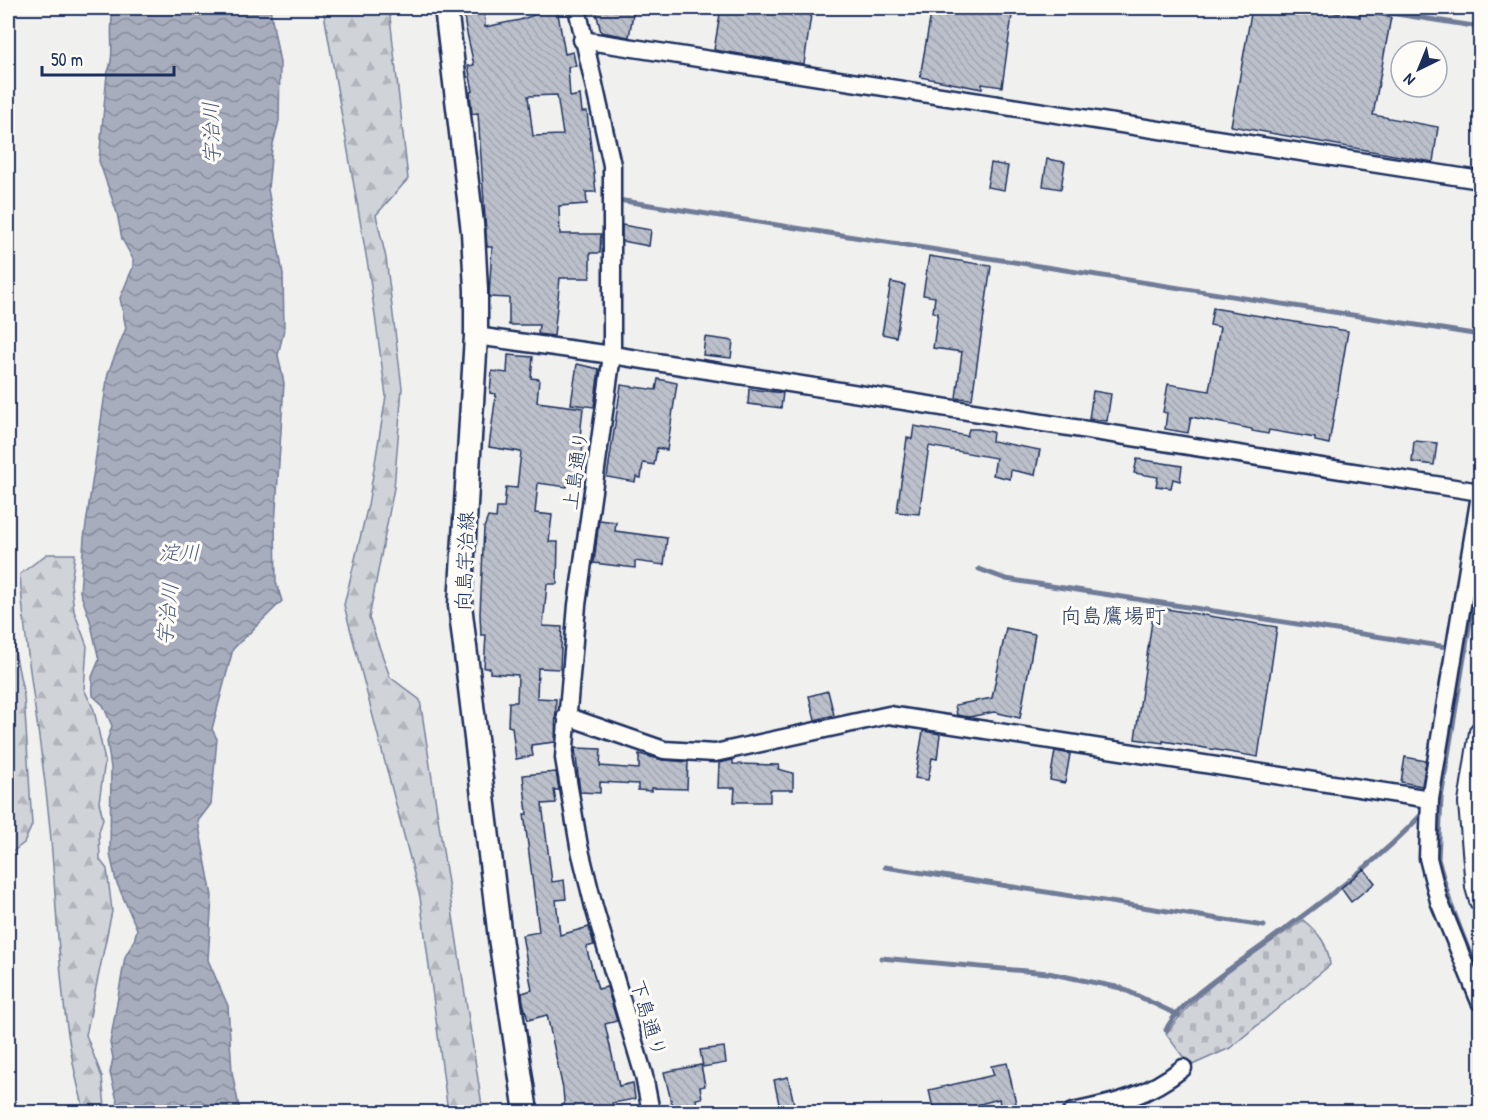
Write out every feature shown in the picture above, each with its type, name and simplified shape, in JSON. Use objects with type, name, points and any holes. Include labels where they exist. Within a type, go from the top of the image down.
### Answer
[{"type":"main road","name":"向島宇治線","points":[[446,8],[473,232],[476,336],[460,605],[500,938],[526,1113]]},
{"type":"street","name":"上島通り","points":[[577,8],[582,40],[612,165],[612,355],[577,605],[564,758],[579,846],[602,936]]},
{"type":"street","points":[[582,40],[1480,180]]},
{"type":"street","points":[[476,336],[612,355],[1480,493],[1430,799],[1428,858],[1439,901],[1480,1002]]},
{"type":"street","points":[[566,716],[664,750],[716,753],[889,715],[1430,799]]},
{"type":"street","points":[[1480,732],[1469,804],[1476,887],[1480,901]]},
{"type":"street","name":"下島通り","points":[[602,936],[644,1076],[651,1113]]},
{"type":"street","points":[[1072,1113],[1123,1101],[1160,1086],[1183,1068]]},
{"type":"green space","points":[[323,8],[389,8],[408,179],[376,215],[386,258],[402,388],[394,488],[369,618],[390,677],[420,700],[483,1112],[448,1112],[420,897],[344,605],[368,505],[386,396],[369,272]]},
{"type":"green space","points":[[47,554],[75,554],[71,584],[74,611],[87,646],[84,689],[94,710],[105,761],[99,802],[103,819],[99,832],[100,860],[107,869],[112,911],[86,1035],[102,1077],[105,1107],[101,1112],[85,1112],[69,1040],[60,967],[49,819],[22,605],[20,574]]},
{"type":"green space","points":[[8,618],[24,696],[32,825],[24,843],[8,855]]},
{"type":"green space","points":[[1303,920],[1322,940],[1330,965],[1230,1048],[1190,1066],[1166,1034],[1195,1000],[1212,985]]},
{"type":"water","name":"淀川","points":[[114,8],[270,8],[280,63],[279,121],[272,148],[268,189],[283,274],[284,330],[278,355],[284,383],[275,525],[276,582],[282,601],[233,649],[212,729],[217,739],[211,804],[198,821],[212,896],[208,960],[228,1006],[232,1072],[240,1112],[120,1112],[110,1073],[113,1058],[110,1043],[125,957],[134,941],[137,929],[116,881],[110,854],[111,768],[107,741],[112,726],[103,705],[93,696],[92,677],[99,660],[90,620],[80,592],[84,538],[108,373],[126,328],[120,298],[133,267],[133,259],[122,239],[117,213],[99,161],[107,74],[111,58],[111,25]]},
{"type":"building","points":[[464,8],[484,8],[485,27],[520,20],[542,12],[541,8],[557,8],[565,54],[573,52],[576,66],[568,67],[570,97],[580,95],[582,112],[587,112],[596,192],[586,192],[587,204],[559,206],[560,234],[601,234],[600,253],[590,253],[590,278],[560,278],[554,336],[538,334],[539,325],[509,325],[509,298],[489,297],[492,247],[487,247],[478,113],[472,114],[470,92],[473,91],[468,66],[474,65]],"holes":[[[557,95],[563,135],[533,136],[528,96]]]},
{"type":"building","points":[[595,8],[634,8],[629,37],[601,32]]},
{"type":"building","points":[[721,8],[812,8],[804,64],[714,50]]},
{"type":"building","points":[[932,8],[1013,8],[1002,87],[982,84],[982,89],[920,77]]},
{"type":"building","points":[[1252,8],[1309,8],[1360,17],[1360,12],[1391,17],[1373,115],[1438,127],[1433,162],[1231,126]]},
{"type":"building","points":[[1047,159],[1065,162],[1061,189],[1043,186]]},
{"type":"building","points":[[991,163],[1008,166],[1004,190],[987,187]]},
{"type":"building","points":[[622,225],[651,230],[649,246],[622,241]]},
{"type":"building","points":[[929,256],[991,266],[972,399],[956,398],[962,352],[933,348],[938,313],[933,312],[935,297],[923,295]]},
{"type":"building","points":[[891,282],[905,285],[896,337],[882,334]]},
{"type":"building","points":[[1213,308],[1348,331],[1329,444],[1315,441],[1315,438],[1269,430],[1268,434],[1191,417],[1188,433],[1165,429],[1167,413],[1163,412],[1168,384],[1209,391],[1220,327],[1210,325]]},
{"type":"building","points":[[705,337],[733,341],[731,358],[703,355]]},
{"type":"building","points":[[508,355],[533,357],[531,378],[539,379],[537,402],[583,408],[580,437],[584,438],[579,476],[569,475],[567,487],[538,483],[535,513],[552,515],[549,542],[558,542],[557,584],[547,584],[543,626],[562,627],[560,669],[538,668],[537,698],[556,699],[555,742],[531,745],[533,756],[516,759],[512,727],[508,726],[509,702],[517,702],[518,675],[490,673],[490,668],[484,668],[486,635],[481,635],[480,614],[484,528],[488,517],[496,518],[497,508],[504,508],[506,487],[517,488],[521,452],[489,447],[496,394],[490,393],[492,371],[507,373]]},
{"type":"building","points":[[577,364],[599,369],[594,407],[571,404]]},
{"type":"building","points":[[658,379],[677,383],[667,450],[657,448],[654,465],[643,463],[641,478],[636,477],[635,482],[607,477],[621,385],[656,390]]},
{"type":"building","points":[[749,389],[783,393],[781,408],[748,404]]},
{"type":"building","points":[[1093,391],[1111,394],[1107,421],[1089,419]]},
{"type":"building","points":[[914,426],[967,436],[969,429],[978,429],[993,432],[992,441],[1040,450],[1035,475],[1011,470],[1010,479],[993,475],[996,458],[929,446],[919,514],[897,512],[907,438],[912,439]]},
{"type":"building","points":[[1414,441],[1437,443],[1434,465],[1412,462]]},
{"type":"building","points":[[1137,459],[1182,466],[1180,481],[1173,479],[1171,488],[1156,486],[1158,477],[1134,473]]},
{"type":"building","points":[[599,520],[616,522],[615,531],[667,538],[664,565],[635,561],[635,568],[594,563]]},
{"type":"building","points":[[1154,607],[1277,627],[1258,757],[1163,741],[1163,743],[1135,739]]},
{"type":"building","points":[[1006,628],[1035,634],[1020,718],[994,712],[969,717],[957,715],[955,705],[992,698]]},
{"type":"building","points":[[828,691],[834,715],[815,720],[809,696]]},
{"type":"building","points":[[923,731],[940,734],[937,759],[932,758],[928,780],[915,778]]},
{"type":"building","points":[[575,748],[601,749],[600,766],[639,769],[639,754],[663,760],[688,762],[687,789],[638,790],[638,784],[600,782],[600,793],[580,792]]},
{"type":"building","points":[[1055,751],[1070,754],[1065,783],[1050,780]]},
{"type":"building","points":[[1405,757],[1426,761],[1422,786],[1401,782]]},
{"type":"building","points":[[733,760],[733,764],[779,765],[778,769],[793,773],[793,790],[770,790],[770,802],[734,802],[735,788],[718,788],[719,763]]},
{"type":"building","points":[[556,772],[559,790],[554,790],[556,803],[542,804],[552,882],[564,880],[566,899],[556,900],[560,935],[589,927],[594,945],[586,947],[598,989],[607,987],[617,1021],[605,1024],[619,1086],[633,1083],[635,1099],[612,1103],[613,1109],[565,1113],[563,1089],[547,1015],[528,1020],[523,1002],[522,993],[532,990],[522,935],[539,932],[524,814],[527,814],[523,775]]},
{"type":"building","points":[[1364,869],[1375,883],[1351,902],[1341,888]]},
{"type":"building","points":[[724,1047],[726,1063],[703,1067],[700,1050]]},
{"type":"building","points":[[1007,1063],[1017,1108],[1001,1111],[999,1099],[965,1108],[966,1113],[934,1113],[929,1090],[994,1075],[991,1066]]},
{"type":"building","points":[[701,1065],[705,1086],[700,1087],[702,1098],[696,1099],[699,1113],[674,1113],[664,1072]]},
{"type":"building","points":[[788,1077],[796,1113],[781,1113],[774,1080]]},
{"type":"waterway","points":[[1358,8],[1480,27]]},
{"type":"waterway","points":[[618,200],[1480,335]]},
{"type":"waterway","points":[[1480,560],[1441,798],[1438,859],[1450,902],[1480,980]]},
{"type":"waterway","points":[[979,569],[1006,579],[1466,650]]},
{"type":"waterway","points":[[1166,1030],[1183,1007],[1195,996],[1345,884],[1404,833],[1422,814]]},
{"type":"waterway","points":[[885,867],[1264,926]]},
{"type":"waterway","points":[[881,958],[1048,973],[1121,988],[1178,1015]]},
{"type":"district","name":"向島鷹場町","points":[[1113,615]]},
{"type":"water label","name":"宇治川","points":[[211,133]]},
{"type":"water label","name":"宇治川","points":[[167,614]]}]
